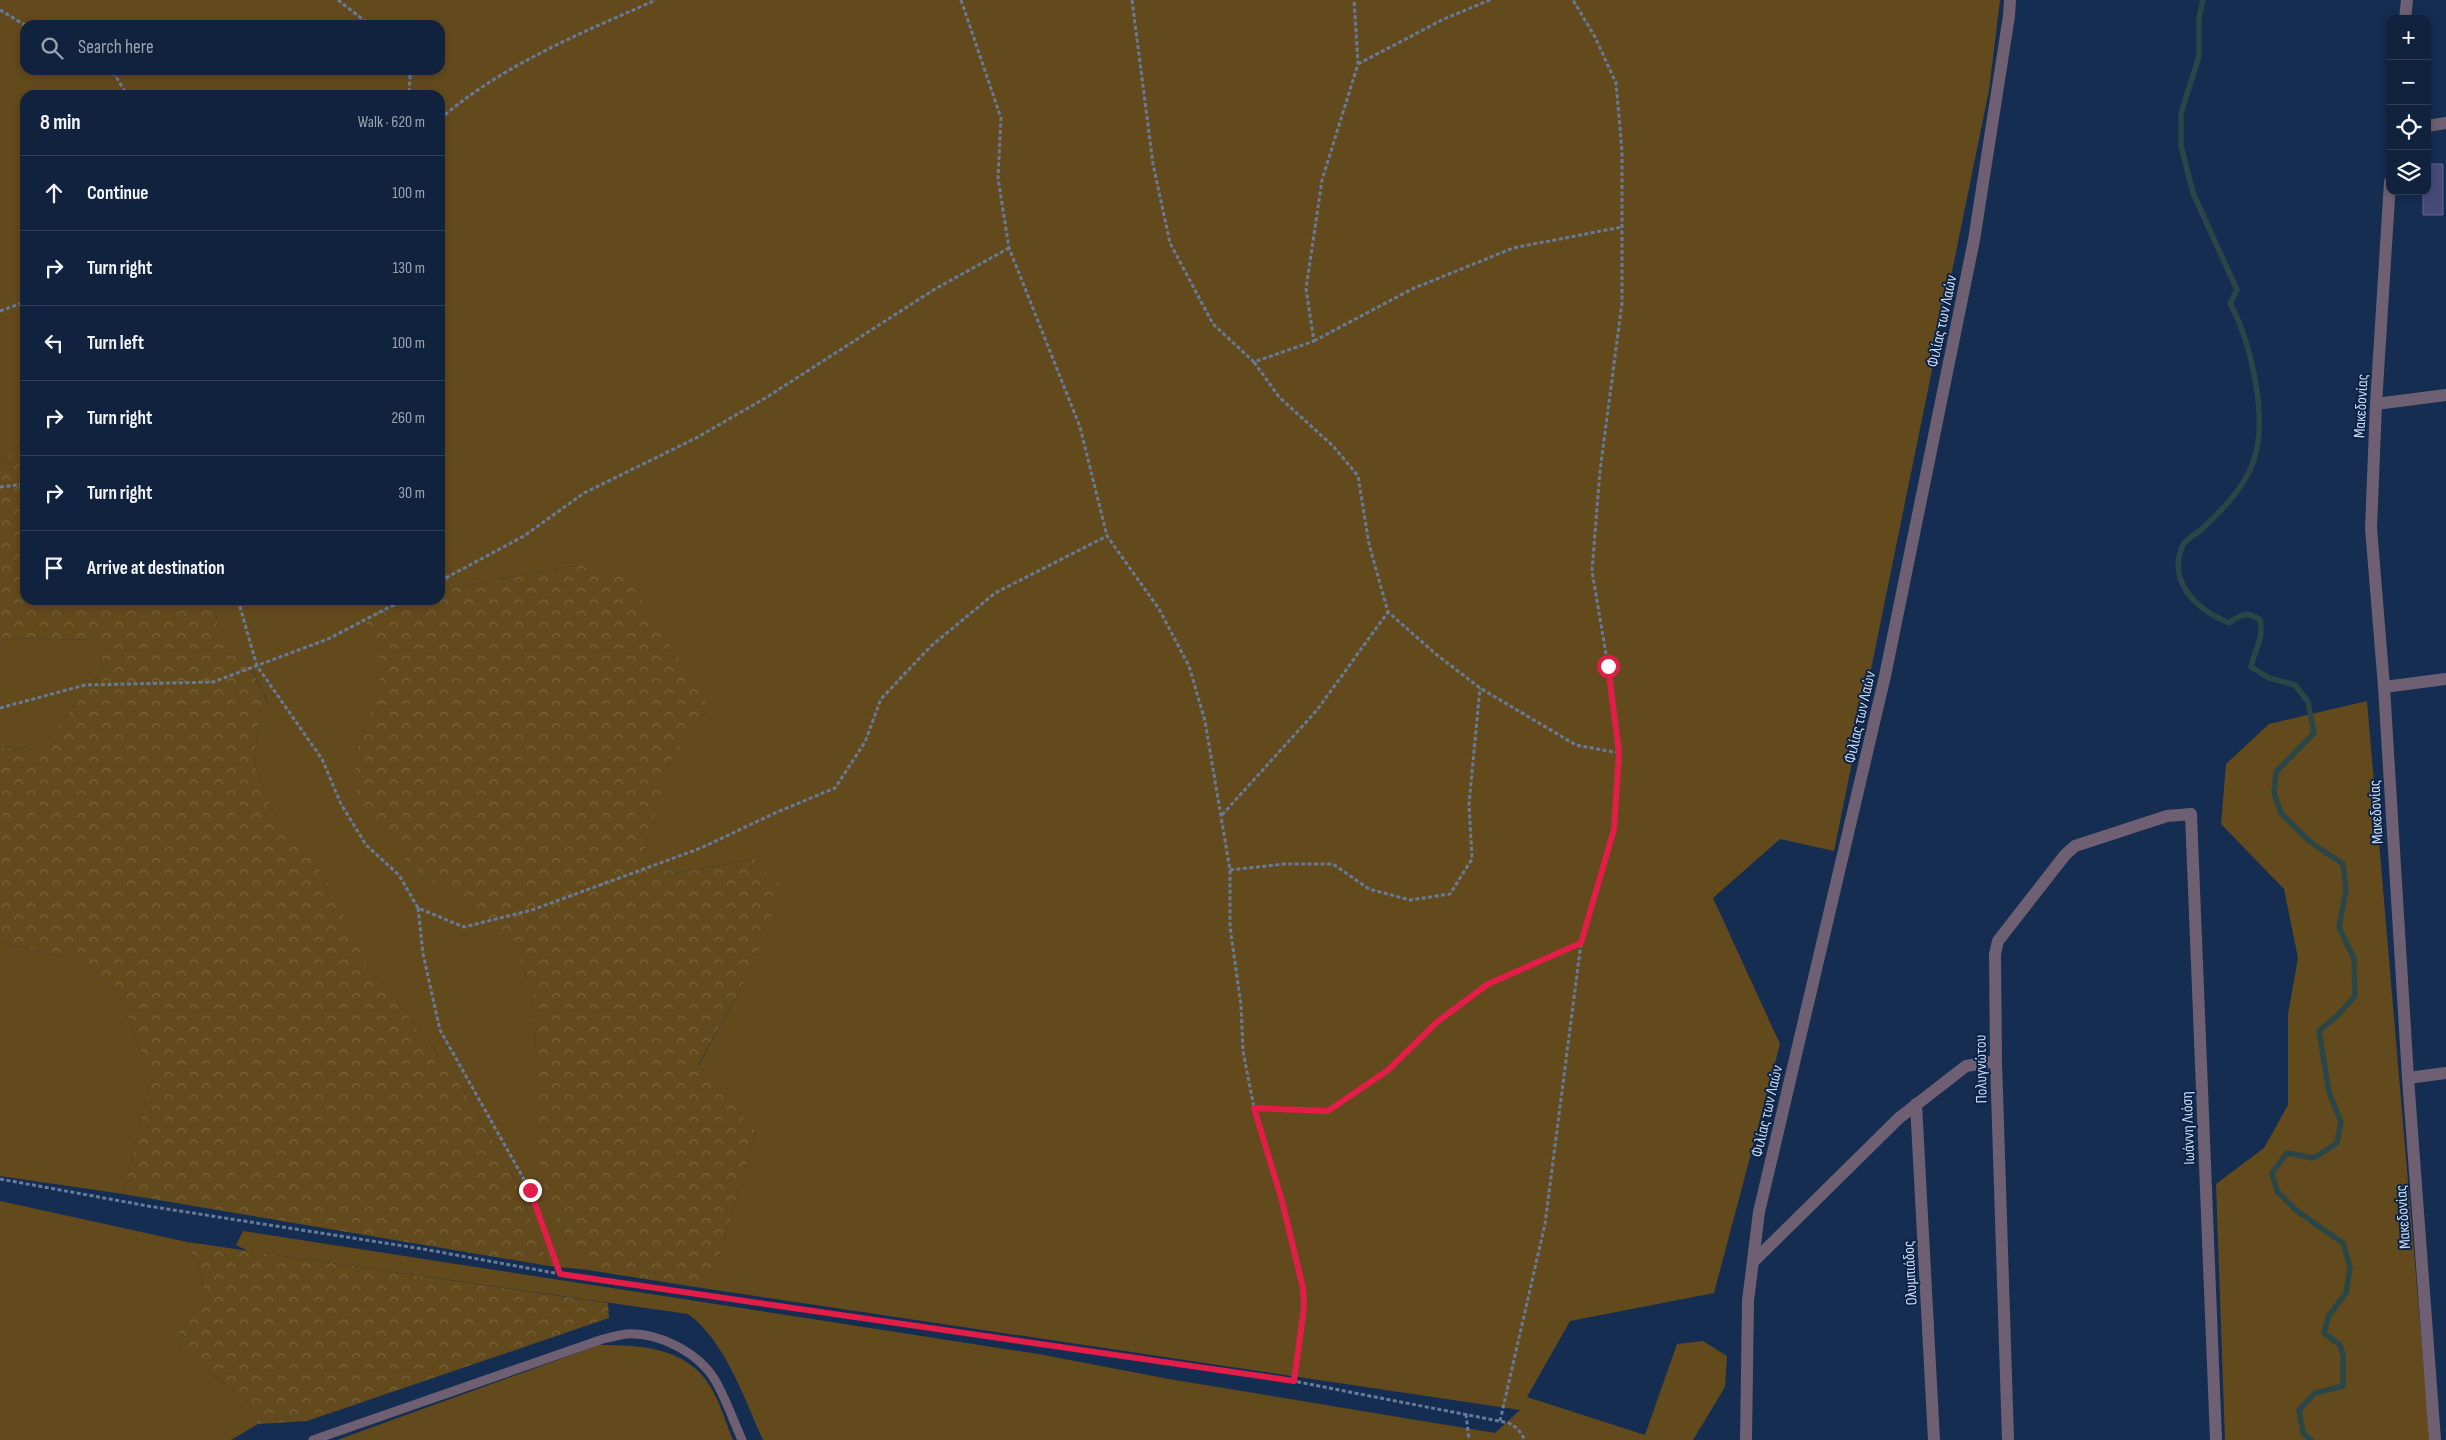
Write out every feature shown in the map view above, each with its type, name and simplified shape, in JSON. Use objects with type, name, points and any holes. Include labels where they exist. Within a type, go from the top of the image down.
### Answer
[{"type":"street","name":"Φιλίας των Λαών","points":[[1746,1440],[1748,1300],[1759,1212],[1885,676],[1972,250],[2010,0]]},
{"type":"street","points":[[2405,15],[2407,0]]},
{"type":"street","points":[[2431,125],[2446,123]]},
{"type":"street","name":"Μακεδονίας","points":[[2389,195],[2376,404],[2371,528],[2384,686],[2408,1078],[2435,1440]]},
{"type":"street","points":[[2376,404],[2446,395]]},
{"type":"street","points":[[2384,686],[2446,678]]},
{"type":"street","name":"Πολυγνώτου","points":[[2008,1440],[1996,1061],[1995,954],[1998,941],[2065,855],[2075,846],[2167,816],[2191,814]]},
{"type":"street","name":"Ιωάννη Λιόση","points":[[2191,814],[2216,1440]]},
{"type":"street","points":[[1753,1262],[1899,1118],[1966,1066],[1996,1061]]},
{"type":"street","points":[[2408,1078],[2446,1073]]},
{"type":"street","name":"Ολυμπιάδος","points":[[1916,1104],[1934,1440]]},
{"type":"lane","points":[[313,1440],[603,1339],[626,1334],[666,1341],[704,1366],[715,1380],[742,1440]]},
{"type":"path","points":[[338,0],[364,20]]},
{"type":"path","points":[[445,114],[510,69],[579,34],[656,0]]},
{"type":"path","points":[[961,0],[1001,118],[998,178],[1009,248],[1080,427],[1107,536],[1159,609],[1189,666],[1205,721],[1230,870],[1230,927],[1241,1005],[1244,1051],[1254,1108],[1282,1201],[1303,1288],[1304,1307],[1294,1381]]},
{"type":"path","points":[[1132,0],[1153,164],[1170,243],[1213,324],[1254,362],[1279,398],[1333,446],[1358,476],[1369,544],[1388,612],[1437,655],[1480,688],[1576,745],[1619,753]]},
{"type":"path","points":[[1314,341],[1306,289],[1322,180],[1358,64],[1354,0]]},
{"type":"path","points":[[1358,64],[1442,20],[1490,0]]},
{"type":"path","points":[[1500,1421],[1545,1224],[1581,943],[1614,829],[1619,753],[1608,666],[1592,571],[1600,471],[1622,303],[1622,151],[1616,83],[1595,37],[1573,0]]},
{"type":"path","points":[[0,10],[20,22]]},
{"type":"path","points":[[115,75],[123,90]]},
{"type":"path","points":[[409,90],[410,75]]},
{"type":"path","points":[[1254,362],[1314,341],[1412,289],[1513,248],[1622,227]]},
{"type":"path","points":[[445,578],[524,536],[584,493],[696,438],[766,398],[935,289],[1009,248]]},
{"type":"path","points":[[0,311],[20,304]]},
{"type":"path","points":[[0,487],[20,485]]},
{"type":"path","points":[[418,908],[464,927],[532,910],[701,848],[775,812],[835,788],[864,742],[881,699],[930,647],[995,593],[1107,536]]},
{"type":"path","points":[[239,605],[257,666],[322,758],[341,804],[366,845],[399,875],[418,908],[423,954],[440,1030],[530,1190],[560,1274]]},
{"type":"path","points":[[0,708],[86,685],[214,682],[328,639],[393,605]]},
{"type":"path","points":[[1222,815],[1317,710],[1388,612]]},
{"type":"path","points":[[1230,870],[1284,864],[1333,864],[1369,889],[1410,900],[1450,894],[1472,859],[1470,804],[1480,688]]},
{"type":"path","points":[[1254,1108],[1328,1111],[1388,1070],[1437,1022],[1488,984],[1581,943]]},
{"type":"path","points":[[0,1178],[148,1206],[423,1249],[560,1274],[1294,1381],[1509,1423],[1518,1429],[1525,1440]]},
{"type":"path","points":[[1466,1414],[1469,1440]]},
{"type":"green space","points":[[0,0],[2000,0],[1989,90],[1834,851],[1780,839],[1713,898],[1780,1044],[1714,1293],[1570,1321],[1527,1397],[1645,1435],[1677,1344],[1703,1341],[1727,1356],[1725,1387],[1693,1440],[763,1440],[741,1389],[723,1354],[701,1325],[688,1314],[248,1251],[236,1245],[243,1231],[1038,1354],[1169,1379],[1495,1433],[1520,1410],[702,1288],[718,1260],[756,1132],[698,1066],[749,974],[754,859],[677,873],[642,859],[667,764],[709,707],[580,565],[464,586],[445,565],[445,90],[20,90],[20,445],[0,463]]},
{"type":"green space","points":[[20,445],[20,605],[215,605],[218,629],[246,657],[268,703],[258,726],[254,763],[273,812],[308,849],[336,897],[363,957],[460,1083],[514,1177],[549,1266],[123,1194],[151,1079],[118,991],[69,958],[0,942],[0,747],[38,750],[104,669],[95,640],[11,638],[0,643],[0,463]]},
{"type":"green space","points":[[445,565],[464,586],[580,565],[627,578],[709,707],[668,764],[642,859],[677,873],[754,859],[783,888],[749,974],[698,1065],[756,1132],[718,1260],[702,1288],[588,1270],[562,1232],[544,1188],[536,1136],[536,1050],[533,988],[511,941],[411,865],[377,826],[356,792],[355,754],[380,686],[378,640],[354,605],[445,605]]},
{"type":"green space","points":[[215,605],[354,605],[379,640],[380,687],[355,754],[465,904],[511,941],[533,988],[536,1050],[536,1136],[562,1232],[588,1270],[549,1266],[514,1177],[460,1083],[363,957],[336,897],[308,849],[273,812],[254,763],[258,726],[268,702],[246,657],[218,629]]},
{"type":"green space","points":[[11,638],[95,640],[104,669],[38,750],[0,747],[0,643]]},
{"type":"green space","points":[[2367,701],[2430,1440],[2225,1440],[2216,1184],[2264,1148],[2288,1105],[2288,1014],[2298,958],[2284,889],[2221,824],[2226,764],[2269,724]]},
{"type":"green space","points":[[0,942],[69,958],[118,991],[151,1079],[123,1194],[0,1176]]},
{"type":"green space","points":[[0,1201],[187,1242],[201,1274],[204,1293],[177,1335],[182,1353],[247,1399],[258,1424],[231,1440],[0,1440]]},
{"type":"green space","points":[[187,1242],[608,1303],[609,1318],[307,1421],[258,1424],[247,1399],[182,1353],[177,1335],[204,1292],[201,1274]]},
{"type":"green space","points":[[599,1345],[631,1346],[661,1351],[688,1363],[700,1373],[714,1392],[733,1440],[337,1440]]},
{"type":"building","points":[[2431,164],[2443,164],[2443,215],[2423,215],[2423,195],[2431,195]]},
{"type":"waterway","points":[[2203,0],[2199,18],[2199,56],[2181,113],[2181,146],[2193,193],[2237,290],[2230,303],[2238,320],[2251,360],[2256,383],[2259,427],[2257,447],[2248,474],[2224,507],[2183,545],[2179,559],[2179,571],[2182,583],[2188,593],[2206,611],[2229,623],[2237,617],[2244,615],[2252,615],[2260,620],[2260,639],[2251,667],[2269,678],[2295,685],[2308,702],[2314,733],[2276,772],[2274,793],[2281,813],[2309,841],[2343,864],[2346,890],[2339,927],[2354,959],[2355,996],[2338,1015],[2319,1031],[2329,1092],[2341,1122],[2337,1143],[2314,1158],[2287,1153],[2272,1173],[2277,1191],[2297,1211],[2343,1243],[2350,1267],[2346,1293],[2328,1317],[2324,1333],[2340,1345],[2343,1354],[2343,1386],[2315,1393],[2299,1410],[2303,1433],[2311,1440]]},
{"type":"route","points":[[530,1190],[560,1274],[1294,1381],[1304,1307],[1303,1288],[1282,1201],[1254,1108],[1328,1111],[1388,1070],[1437,1022],[1488,984],[1540,959],[1581,943],[1614,829],[1619,753],[1608,666]]}]
